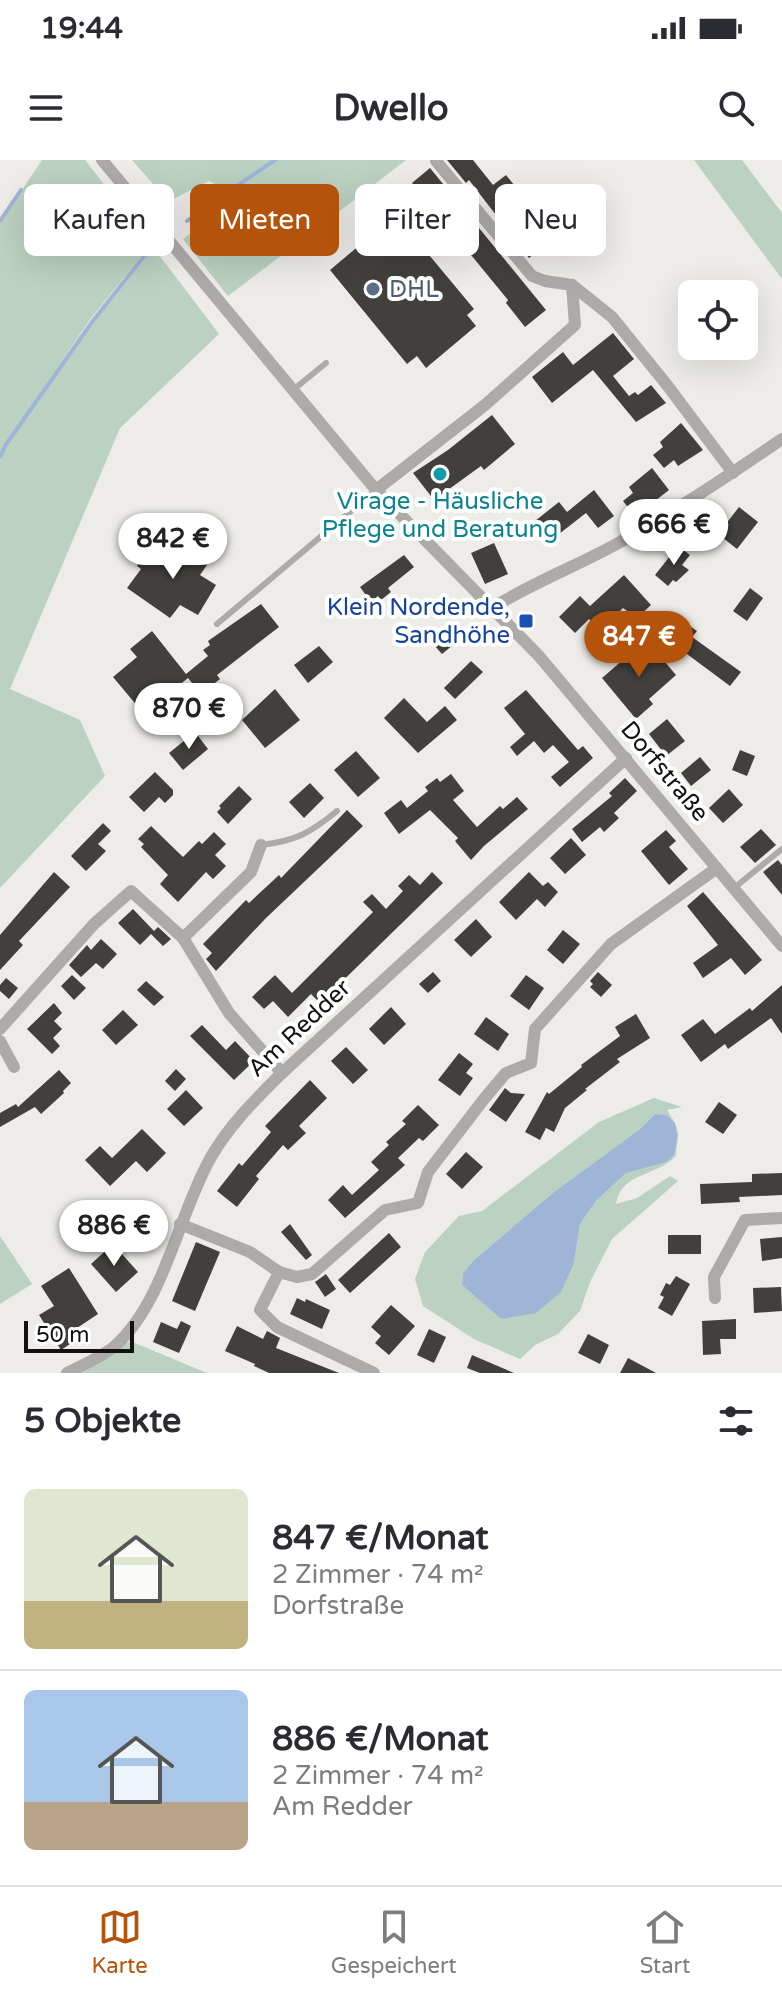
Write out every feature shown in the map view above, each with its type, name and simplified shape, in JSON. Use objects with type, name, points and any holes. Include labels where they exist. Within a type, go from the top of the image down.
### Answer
[{"type":"street","name":"Dorfstraße","points":[[102,160],[376,490],[539,656],[782,946]]},
{"type":"street","points":[[436,161],[532,276],[572,285],[612,317],[733,473]]},
{"type":"street","points":[[376,490],[485,405],[575,325],[572,285]]},
{"type":"street","points":[[492,608],[510,596],[613,546],[733,473],[782,439]]},
{"type":"street","name":"Am Redder","points":[[67,1373],[113,1348],[137,1323],[155,1290],[199,1181],[229,1129],[282,1073],[626,758]]},
{"type":"street","points":[[183,938],[251,872],[261,845]]},
{"type":"street","points":[[180,1224],[250,1252],[279,1272],[297,1277],[312,1274],[385,1210],[418,1203],[428,1172],[484,1099],[506,1073],[531,1063],[535,1029],[611,944],[717,868]]},
{"type":"street","points":[[0,1029],[94,924],[131,891],[183,938],[229,1013],[282,1073]]},
{"type":"street","points":[[0,1041],[14,1067]]},
{"type":"street","points":[[715,1298],[714,1277],[745,1220],[782,1218]]},
{"type":"street","points":[[279,1272],[260,1310],[277,1327],[374,1373]]},
{"type":"lane","points":[[293,390],[326,363]]},
{"type":"lane","points":[[217,624],[376,490]]},
{"type":"lane","points":[[261,845],[299,838],[337,811]]},
{"type":"lane","points":[[734,888],[782,849]]},
{"type":"green space","points":[[42,160],[85,160],[104,184],[26,184]]},
{"type":"green space","points":[[132,160],[406,160],[375,184],[355,184],[355,199],[339,212],[339,184],[214,184],[209,181],[190,184],[190,190],[175,198],[174,184],[153,184]]},
{"type":"green space","points":[[694,160],[742,160],[782,213],[782,279]]},
{"type":"green space","points":[[24,187],[24,256],[141,256],[89,321],[0,452],[0,223]]},
{"type":"green space","points":[[190,234],[190,248],[183,239]]},
{"type":"green space","points":[[146,256],[160,256],[219,334],[120,428],[10,689],[80,720],[105,776],[0,888],[0,461],[6,447],[92,324]]},
{"type":"green space","points":[[196,256],[281,256],[228,296]]},
{"type":"green space","points":[[654,1098],[682,1107],[667,1110],[675,1123],[667,1115],[655,1114],[640,1129],[554,1192],[463,1273],[462,1285],[501,1319],[574,1263],[580,1224],[596,1201],[626,1173],[674,1155],[678,1135],[676,1156],[632,1180],[619,1194],[616,1204],[637,1198],[670,1176],[678,1181],[612,1239],[590,1282],[580,1311],[558,1334],[535,1345],[520,1359],[474,1339],[423,1306],[415,1279],[425,1252],[459,1216],[482,1211],[599,1122]]},
{"type":"green space","points":[[0,1236],[32,1284],[0,1304]]},
{"type":"green space","points":[[130,1341],[207,1373],[77,1373]]},
{"type":"water","points":[[655,1114],[667,1115],[675,1123],[678,1135],[674,1155],[666,1162],[626,1173],[596,1201],[580,1224],[574,1263],[561,1292],[536,1313],[501,1319],[462,1285],[463,1273],[474,1260],[554,1192],[640,1129]]},
{"type":"building","points":[[447,160],[473,160],[493,185],[506,175],[513,184],[495,184],[495,214],[479,193],[479,184],[472,184],[469,180],[466,183]]},
{"type":"building","points":[[430,168],[443,184],[413,184]]},
{"type":"building","points":[[479,228],[495,248],[495,256],[502,256],[546,310],[525,327],[506,303],[508,300],[472,256],[479,256]]},
{"type":"building","points":[[355,249],[355,256],[430,256],[474,309],[467,315],[476,326],[426,368],[417,356],[407,364],[330,270]]},
{"type":"building","points":[[613,333],[634,359],[613,376],[629,396],[635,392],[638,395],[651,385],[666,403],[636,422],[593,370],[552,403],[532,377],[563,352],[573,365]]},
{"type":"building","points":[[492,415],[515,444],[484,470],[481,466],[434,500],[413,473]]},
{"type":"building","points":[[681,423],[703,450],[678,466],[674,460],[664,468],[653,455],[663,447],[660,442]]},
{"type":"building","points":[[652,468],[669,490],[646,508],[641,503],[631,511],[623,501],[633,493],[629,487]]},
{"type":"building","points":[[594,490],[614,516],[598,528],[586,513],[550,541],[535,521],[559,502],[567,512]]},
{"type":"building","points":[[739,507],[758,522],[737,549],[718,534]]},
{"type":"building","points":[[494,543],[508,574],[485,584],[471,553]]},
{"type":"building","points":[[180,544],[209,562],[200,575],[216,585],[198,615],[180,605],[170,618],[127,588],[141,569],[137,566],[151,546],[170,559]]},
{"type":"building","points":[[678,546],[690,555],[682,565],[689,570],[668,586],[655,575]]},
{"type":"building","points":[[404,555],[414,567],[388,588],[391,592],[381,600],[378,596],[371,602],[360,587]]},
{"type":"building","points":[[624,575],[651,605],[637,618],[623,608],[620,611],[625,617],[604,636],[589,619],[575,633],[559,617],[580,596],[590,606]]},
{"type":"building","points":[[750,588],[763,598],[747,621],[733,611]]},
{"type":"building","points":[[261,604],[279,627],[217,675],[220,679],[201,694],[188,678],[148,710],[144,704],[139,708],[113,677],[137,657],[130,649],[152,631],[186,674],[208,656],[203,650],[210,645],[208,641]]},
{"type":"building","points":[[669,612],[697,631],[692,637],[741,672],[730,686],[656,631]]},
{"type":"building","points":[[448,629],[458,641],[442,654],[432,643]]},
{"type":"building","points":[[648,642],[676,675],[649,699],[653,704],[636,719],[602,678],[639,646],[642,650]]},
{"type":"building","points":[[319,646],[333,662],[308,683],[294,665]]},
{"type":"building","points":[[471,661],[483,672],[455,699],[444,688]]},
{"type":"building","points":[[275,689],[300,720],[265,748],[242,720]]},
{"type":"building","points":[[526,690],[578,750],[583,746],[593,758],[560,787],[551,777],[569,762],[553,745],[544,753],[534,741],[517,756],[510,747],[525,734],[504,708]]},
{"type":"building","points":[[404,698],[427,722],[445,706],[457,720],[418,753],[384,718]]},
{"type":"building","points":[[667,719],[685,741],[666,756],[649,734]]},
{"type":"building","points":[[195,732],[208,749],[183,770],[169,753]]},
{"type":"building","points":[[740,750],[755,756],[747,776],[732,770]]},
{"type":"building","points":[[356,751],[380,778],[358,797],[334,770]]},
{"type":"building","points":[[700,757],[711,770],[691,786],[681,773]]},
{"type":"building","points":[[155,772],[173,790],[173,795],[165,803],[159,797],[144,812],[129,797]]},
{"type":"building","points":[[451,774],[464,791],[453,800],[477,827],[500,806],[503,809],[517,797],[528,809],[471,860],[455,841],[458,838],[430,810],[399,834],[384,813],[401,800],[407,808],[428,791],[425,787],[437,778],[440,782]]},
{"type":"building","points":[[625,778],[637,791],[614,813],[619,818],[604,832],[600,827],[582,842],[572,829],[612,796],[609,793]]},
{"type":"building","points":[[310,783],[324,798],[304,818],[289,802]]},
{"type":"building","points":[[239,786],[252,799],[228,824],[217,812]]},
{"type":"building","points":[[729,789],[743,805],[723,823],[709,808]]},
{"type":"building","points":[[347,810],[363,826],[265,919],[216,971],[206,959],[212,953],[203,944],[246,900],[249,903],[279,875],[281,878]]},
{"type":"building","points":[[103,823],[111,831],[98,844],[106,851],[86,871],[71,856]]},
{"type":"building","points":[[151,826],[183,857],[199,841],[202,844],[214,832],[226,844],[215,855],[226,866],[213,879],[206,872],[178,902],[160,884],[168,875],[141,847],[144,844],[138,839]]},
{"type":"building","points":[[761,829],[776,845],[755,863],[740,847]]},
{"type":"building","points":[[666,830],[676,841],[669,847],[688,869],[669,885],[641,851]]},
{"type":"building","points":[[571,838],[586,855],[565,874],[550,858]]},
{"type":"building","points":[[778,860],[782,865],[782,895],[763,872]]},
{"type":"building","points":[[54,872],[70,887],[19,941],[23,945],[0,970],[0,935]]},
{"type":"building","points":[[432,872],[443,883],[320,1003],[311,994],[288,1017],[273,1001],[264,1009],[252,997],[275,975],[292,993],[373,912],[363,902],[372,894],[386,909],[403,891],[398,886],[409,875],[420,885]]},
{"type":"building","points":[[529,872],[543,886],[548,882],[558,892],[545,907],[537,899],[516,920],[499,902]]},
{"type":"building","points":[[703,892],[762,960],[745,975],[731,958],[703,978],[693,963],[718,945],[687,906]]},
{"type":"building","points":[[133,909],[154,931],[158,927],[171,939],[163,946],[151,934],[140,945],[118,923]]},
{"type":"building","points":[[476,919],[492,937],[471,957],[454,940]]},
{"type":"building","points":[[563,930],[580,944],[563,964],[547,950]]},
{"type":"building","points":[[101,939],[117,954],[103,969],[96,963],[81,977],[69,965],[87,945],[91,950]]},
{"type":"building","points":[[433,972],[441,981],[428,993],[419,984]]},
{"type":"building","points":[[598,972],[612,985],[601,997],[590,987],[593,984],[590,981]]},
{"type":"building","points":[[72,975],[86,988],[74,1000],[61,986]]},
{"type":"building","points":[[526,975],[544,988],[529,1010],[510,996]]},
{"type":"building","points":[[6,978],[18,988],[9,999],[0,991],[0,985]]},
{"type":"building","points":[[146,981],[164,997],[154,1006],[137,990]]},
{"type":"building","points":[[782,985],[782,1034],[771,1018],[728,1049],[725,1044],[701,1062],[681,1035],[703,1019],[715,1034],[750,1008],[752,1011]]},
{"type":"building","points":[[54,1003],[62,1013],[54,1021],[62,1029],[53,1038],[60,1046],[52,1054],[27,1029]]},
{"type":"building","points":[[391,1007],[406,1024],[384,1045],[369,1029]]},
{"type":"building","points":[[123,1010],[138,1025],[116,1045],[102,1030]]},
{"type":"building","points":[[636,1014],[650,1038],[617,1059],[620,1062],[565,1108],[554,1132],[546,1128],[540,1140],[525,1132],[547,1092],[549,1094],[620,1036],[615,1027]]},
{"type":"building","points":[[486,1017],[509,1034],[498,1051],[474,1034]]},
{"type":"building","points":[[202,1025],[226,1050],[235,1041],[254,1061],[234,1080],[190,1036]]},
{"type":"building","points":[[346,1047],[368,1070],[353,1084],[331,1061]]},
{"type":"building","points":[[459,1053],[473,1064],[466,1073],[473,1078],[460,1096],[438,1080]]},
{"type":"building","points":[[176,1069],[186,1079],[175,1091],[165,1081]]},
{"type":"building","points":[[59,1070],[71,1083],[64,1093],[41,1114],[35,1107],[0,1127],[0,1113],[16,1104],[18,1107]]},
{"type":"building","points":[[310,1080],[327,1098],[299,1126],[306,1133],[288,1150],[283,1145],[256,1176],[259,1179],[237,1207],[217,1191],[239,1163],[242,1166],[271,1132],[265,1126]]},
{"type":"building","points":[[505,1088],[511,1093],[525,1094],[506,1122],[489,1110]]},
{"type":"building","points":[[186,1090],[203,1108],[184,1126],[167,1109]]},
{"type":"building","points":[[719,1102],[737,1115],[723,1134],[705,1122]]},
{"type":"building","points":[[418,1105],[439,1125],[423,1141],[419,1138],[398,1158],[405,1165],[345,1218],[328,1200],[343,1185],[352,1195],[379,1170],[371,1162],[389,1145],[386,1142],[406,1124],[402,1121]]},
{"type":"building","points":[[142,1129],[166,1153],[147,1172],[136,1161],[110,1186],[85,1160],[100,1146],[112,1158]]},
{"type":"building","points":[[466,1152],[483,1167],[462,1189],[446,1174]]},
{"type":"building","points":[[782,1173],[782,1195],[739,1197],[740,1202],[701,1204],[700,1184],[752,1182],[752,1174]]},
{"type":"building","points":[[290,1224],[312,1255],[306,1260],[281,1232]]},
{"type":"building","points":[[389,1233],[401,1247],[350,1293],[338,1280]]},
{"type":"building","points":[[668,1235],[701,1235],[701,1254],[668,1254]]},
{"type":"building","points":[[782,1237],[782,1258],[762,1261],[760,1239]]},
{"type":"building","points":[[196,1242],[220,1252],[195,1311],[172,1301]]},
{"type":"building","points":[[113,1244],[138,1272],[116,1292],[91,1264]]},
{"type":"building","points":[[69,1268],[98,1314],[71,1332],[76,1340],[61,1350],[39,1315],[54,1306],[41,1286]]},
{"type":"building","points":[[326,1274],[336,1289],[325,1297],[315,1282]]},
{"type":"building","points":[[676,1276],[690,1284],[672,1316],[658,1308],[666,1283],[670,1285]]},
{"type":"building","points":[[781,1287],[782,1311],[754,1313],[753,1288]]},
{"type":"building","points":[[297,1298],[330,1310],[322,1329],[290,1314]]},
{"type":"building","points":[[391,1305],[415,1326],[389,1355],[375,1343],[381,1336],[371,1327]]},
{"type":"building","points":[[736,1319],[736,1339],[720,1339],[721,1354],[703,1355],[702,1321]]},
{"type":"building","points":[[181,1321],[191,1326],[179,1353],[153,1342],[161,1322],[177,1329]]},
{"type":"building","points":[[237,1326],[263,1339],[267,1331],[280,1338],[276,1348],[339,1373],[269,1373],[225,1351]]},
{"type":"building","points":[[429,1329],[446,1337],[434,1363],[417,1355]]},
{"type":"building","points":[[588,1334],[609,1345],[600,1364],[578,1353]]},
{"type":"building","points":[[472,1355],[514,1373],[480,1373],[467,1368]]},
{"type":"building","points":[[628,1358],[656,1373],[620,1373]]},
{"type":"waterway","points":[[240,184],[275,160]]},
{"type":"waterway","points":[[0,221],[21,190]]},
{"type":"waterway","points":[[0,457],[92,322],[144,256]]},
{"type":"place","name":"DHL","points":[[373,289]]},
{"type":"place","name":"Virage - Häusliche Pflege und Beratung","points":[[440,474]]},
{"type":"place","name":"Klein Nordende, Sandhöhe","points":[[526,621]]}]
